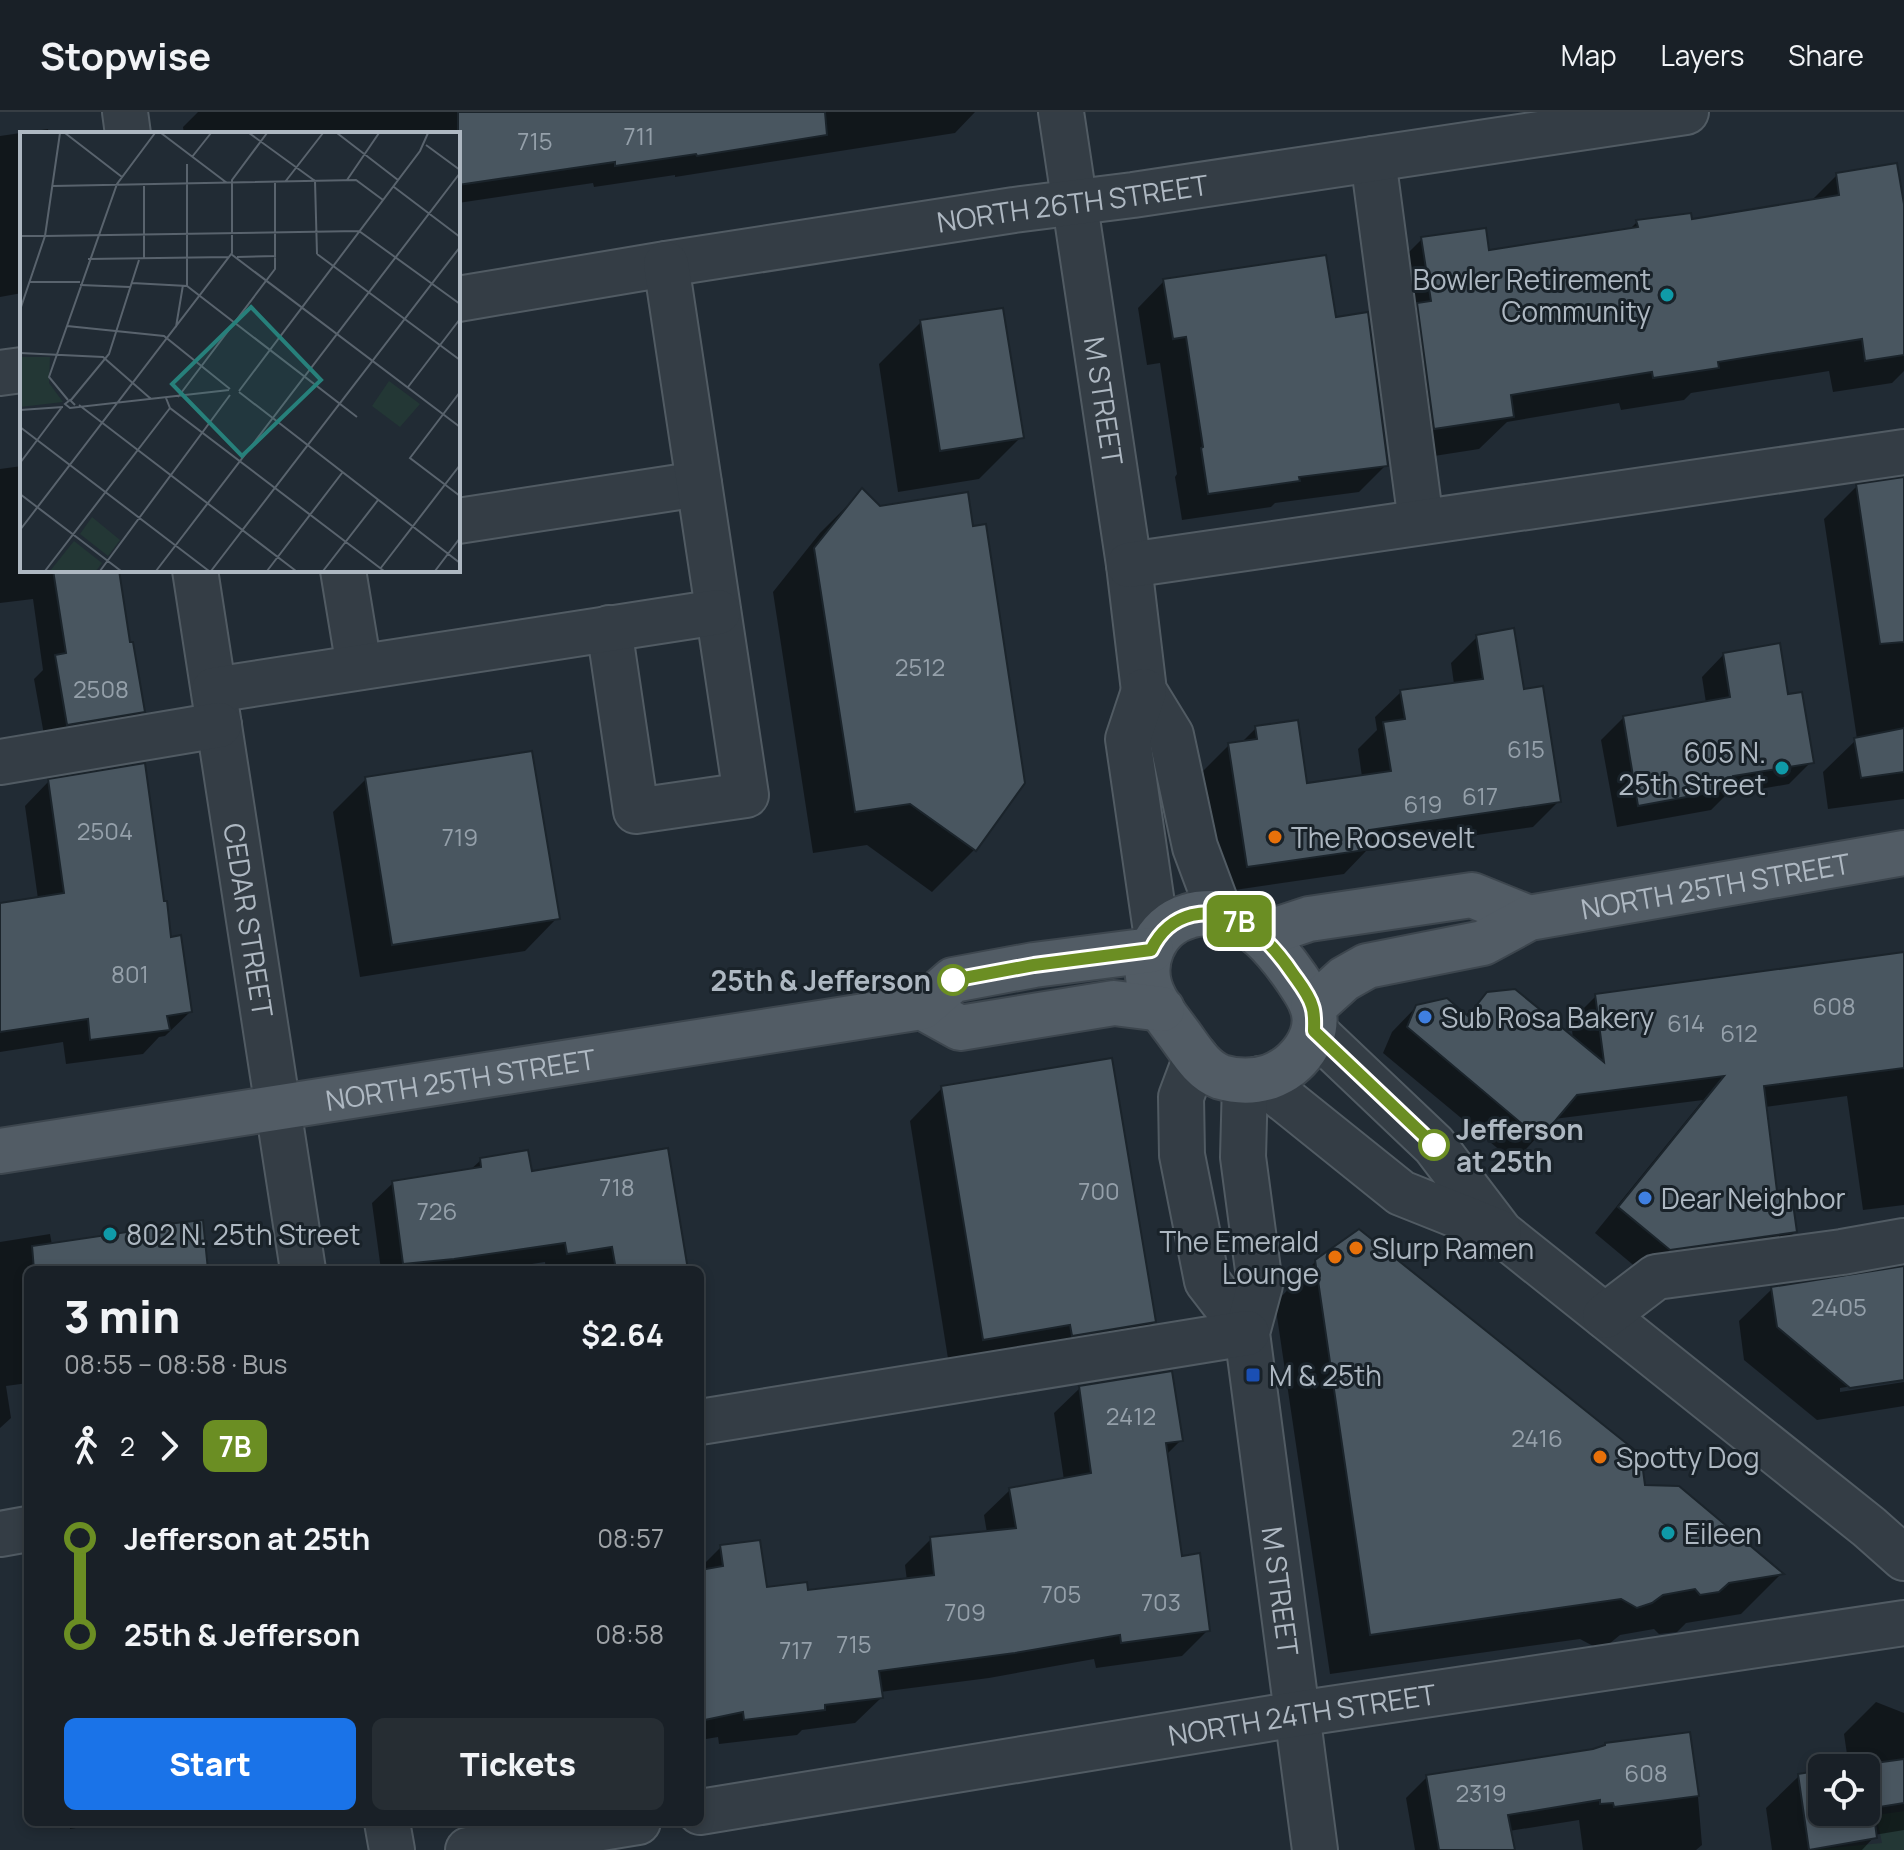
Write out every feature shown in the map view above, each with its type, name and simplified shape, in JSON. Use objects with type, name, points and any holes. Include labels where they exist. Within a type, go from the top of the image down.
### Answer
[{"type":"main road","name":"NORTH 25TH STREET","points":[[1313,1019],[1344,979],[1367,966],[1483,943],[1529,918],[1904,853]]},
{"type":"main road","points":[[1261,935],[1309,919],[1472,895],[1529,918]]},
{"type":"main road","points":[[1220,914],[1236,919],[1261,935],[1290,970],[1313,1019],[1311,1041],[1280,1072],[1252,1081],[1220,1077],[1196,1057],[1155,1000],[1147,962],[1154,944],[1166,927],[1188,916],[1220,914]]},
{"type":"main road","points":[[1154,944],[953,980],[922,1007],[960,1028],[1114,1003],[1162,1009]]},
{"type":"main road","name":"NORTH 25TH STREET","points":[[0,1151],[922,1007]]},
{"type":"street","points":[[125,112],[128,132]]},
{"type":"street","name":"M STREET","points":[[1061,112],[1129,565],[1144,691],[1171,735],[1195,847],[1220,914]]},
{"type":"street","name":"NORTH 26TH STREET","points":[[460,299],[666,264],[1686,112]]},
{"type":"street","points":[[1373,159],[1421,522]]},
{"type":"street","points":[[609,628],[636,811],[746,795],[666,264]]},
{"type":"street","points":[[0,373],[20,370]]},
{"type":"street","points":[[1129,565],[1904,452]]},
{"type":"street","points":[[460,521],[699,484]]},
{"type":"street","name":"CEDAR STREET","points":[[195,572],[302,1266]]},
{"type":"street","points":[[343,572],[359,667]]},
{"type":"street","points":[[0,762],[359,667],[718,612]]},
{"type":"street","name":"M STREET","points":[[1144,691],[1128,739],[1154,944]]},
{"type":"street","points":[[1313,1019],[1434,1145],[1501,1233],[1904,1558]]},
{"type":"street","points":[[704,1421],[1247,1333],[1207,1281],[1182,1155],[1181,1097],[1196,1057]]},
{"type":"street","points":[[1252,1081],[1401,1193],[1501,1233]]},
{"type":"street","name":"M STREET","points":[[1252,1081],[1243,1157],[1260,1285],[1247,1333],[1315,1850]]},
{"type":"street","points":[[1605,1316],[1656,1277],[1904,1241]]},
{"type":"street","points":[[0,1534],[24,1530]]},
{"type":"street","name":"NORTH 24TH STREET","points":[[704,1811],[1297,1714],[1904,1623]]},
{"type":"street","points":[[388,1826],[392,1850]]},
{"type":"street","points":[[468,1850],[614,1826]]},
{"type":"green space","points":[[1904,1811],[1904,1850],[1809,1850],[1882,1843],[1878,1826],[1880,1814]]},
{"type":"building","points":[[458,112],[825,112],[827,135],[697,156],[615,166],[615,162],[460,185]]},
{"type":"building","name":"Bowler Retirement Community","points":[[1897,163],[1904,204],[1904,355],[1865,361],[1862,339],[1718,362],[1719,368],[1653,378],[1652,372],[1511,395],[1514,417],[1434,429],[1417,303],[1431,301],[1421,237],[1486,228],[1489,250],[1638,227],[1636,220],[1691,213],[1692,219],[1839,195],[1836,173]]},
{"type":"building","points":[[1326,255],[1336,317],[1368,312],[1388,466],[1299,477],[1300,481],[1208,494],[1186,337],[1173,339],[1163,279]]},
{"type":"building","points":[[1003,308],[1024,438],[940,451],[920,320]]},
{"type":"building","points":[[1904,477],[1904,642],[1880,644],[1856,484]]},
{"type":"building","points":[[862,488],[880,506],[968,492],[973,526],[986,524],[1025,783],[976,851],[910,804],[855,812],[814,548]]},
{"type":"building","points":[[53,572],[119,572],[145,712],[67,725],[55,655],[66,653]]},
{"type":"building","points":[[1514,628],[1524,689],[1543,686],[1561,802],[1369,830],[1372,849],[1247,867],[1228,743],[1257,739],[1255,726],[1298,720],[1307,783],[1391,771],[1383,722],[1405,719],[1400,690],[1483,679],[1476,635]]},
{"type":"building","points":[[1780,643],[1788,694],[1802,692],[1814,763],[1733,776],[1735,788],[1638,806],[1623,716],[1730,697],[1723,653]]},
{"type":"building","points":[[1904,728],[1904,772],[1861,778],[1854,738]]},
{"type":"building","points":[[532,751],[560,919],[392,945],[365,777]]},
{"type":"building","points":[[145,763],[164,901],[167,901],[171,937],[181,935],[192,1012],[167,1016],[170,1030],[90,1040],[88,1019],[0,1032],[0,903],[64,893],[48,779]]},
{"type":"building","points":[[1904,952],[1904,1068],[1764,1086],[1777,1191],[1791,1189],[1797,1232],[1670,1250],[1618,1207],[1724,1076],[1577,1095],[1540,1139],[1407,1027],[1416,1005],[1447,998],[1468,1016],[1487,992],[1515,989],[1604,1062],[1595,994]]},
{"type":"building","points":[[1112,1058],[1156,1322],[1072,1336],[1070,1325],[983,1340],[941,1086]]},
{"type":"building","points":[[668,1148],[687,1266],[615,1266],[612,1247],[567,1254],[565,1243],[403,1264],[392,1181],[481,1167],[480,1158],[528,1150],[532,1171]]},
{"type":"building","points":[[203,1220],[208,1266],[34,1266],[32,1246],[141,1230],[141,1227]]},
{"type":"building","points":[[1359,1229],[1641,1455],[1645,1485],[1679,1486],[1784,1574],[1729,1583],[1719,1592],[1700,1595],[1695,1589],[1663,1595],[1637,1608],[1621,1599],[1370,1635],[1315,1260]]},
{"type":"building","points":[[1904,1266],[1904,1380],[1850,1388],[1777,1327],[1771,1287]]},
{"type":"building","points":[[1172,1371],[1183,1441],[1166,1443],[1182,1556],[1200,1553],[1210,1631],[1121,1643],[1120,1635],[879,1671],[883,1698],[825,1705],[825,1710],[744,1720],[743,1712],[704,1720],[704,1569],[723,1566],[720,1545],[760,1540],[767,1587],[807,1582],[808,1590],[934,1575],[930,1537],[1016,1528],[1009,1488],[1091,1473],[1079,1386]]},
{"type":"building","points":[[1690,1732],[1699,1796],[1614,1807],[1613,1803],[1600,1804],[1600,1800],[1508,1815],[1515,1850],[1439,1850],[1426,1775],[1593,1749],[1605,1743]]},
{"type":"building","points":[[1904,1759],[1904,1803],[1880,1807],[1880,1762]]},
{"type":"building","points":[[1808,1772],[1808,1826],[1875,1826],[1877,1838],[1809,1850],[1798,1774]]},
{"type":"bus line","name":"7B","points":[[953,980],[1034,965],[1151,950],[1166,927],[1177,920],[1198,914],[1226,915],[1261,935],[1273,948],[1313,1007],[1314,1031],[1434,1145]]},
{"type":"place","name":"Bowler Retirement Community","points":[[1667,295]]},
{"type":"place","name":"605 N. 25th Street","points":[[1782,768]]},
{"type":"place","name":"The Roosevelt","points":[[1275,837]]},
{"type":"place","name":"25th & Jefferson","points":[[953,980]]},
{"type":"place","name":"Sub Rosa Bakery","points":[[1425,1017]]},
{"type":"place","name":"Jefferson at 25th","points":[[1434,1145]]},
{"type":"place","name":"Dear Neighbor","points":[[1645,1198]]},
{"type":"place","name":"802 N. 25th Street","points":[[110,1234]]},
{"type":"place","name":"Slurp Ramen","points":[[1356,1248]]},
{"type":"place","name":"The Emerald Lounge","points":[[1335,1257]]},
{"type":"place","name":"M & 25th","points":[[1253,1375]]},
{"type":"place","name":"Spotty Dog","points":[[1600,1457]]},
{"type":"place","name":"Eileen","points":[[1668,1533]]}]
